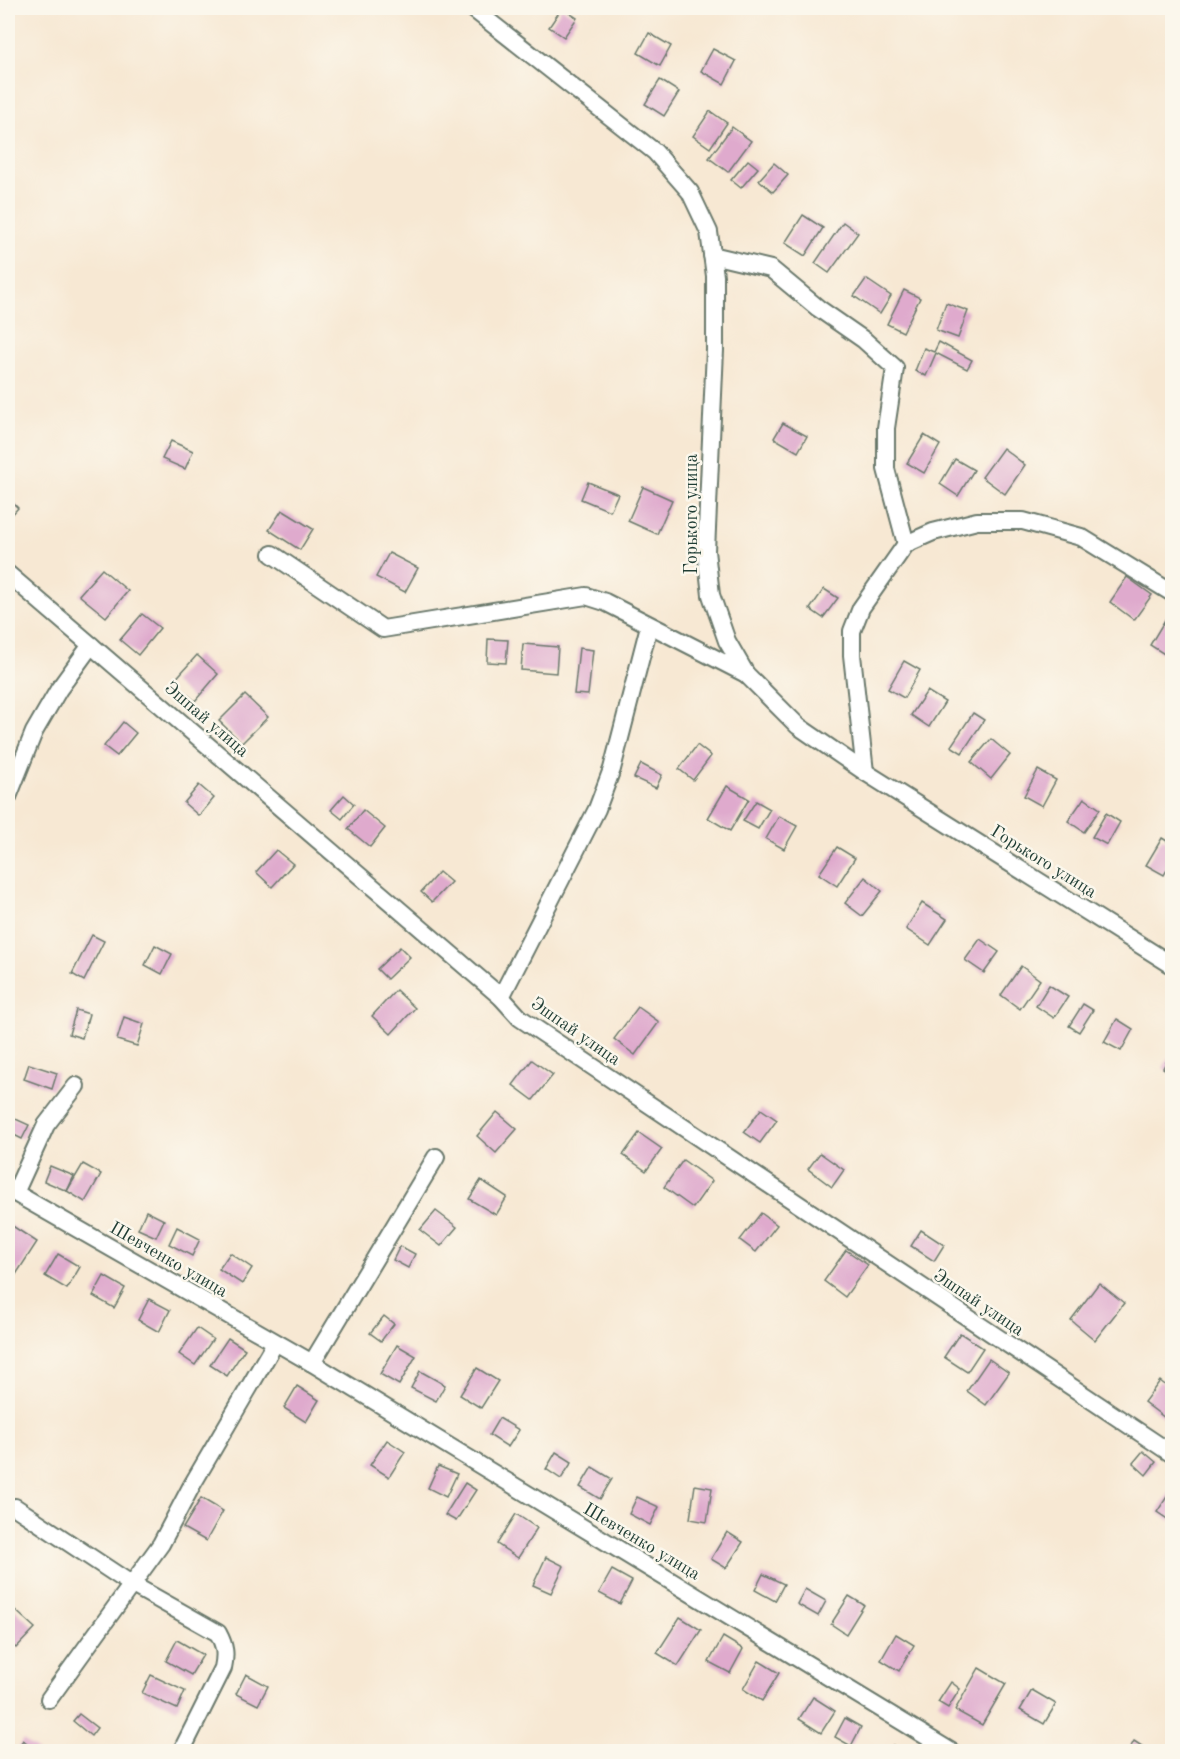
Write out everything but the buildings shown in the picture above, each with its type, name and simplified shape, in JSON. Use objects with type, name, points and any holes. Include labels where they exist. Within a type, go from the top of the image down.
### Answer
[{"type":"street","name":"Горького улица","points":[[472,8],[655,152],[690,192],[709,232],[714,276],[715,350],[706,551],[711,595],[727,640],[746,675],[798,726],[865,772],[1173,965]]},
{"type":"street","points":[[712,255],[771,269],[818,308],[864,340],[895,368],[885,428],[886,469],[906,544]]},
{"type":"street","points":[[865,772],[852,655],[852,632],[861,608],[906,544],[933,532],[977,521],[1023,521],[1081,537],[1173,593]]},
{"type":"street","points":[[272,554],[383,629],[586,596],[604,602],[746,675]]},
{"type":"street","name":"Эшпай улица","points":[[8,574],[501,997],[520,1018],[1173,1455]]},
{"type":"street","points":[[501,997],[597,809],[612,769],[649,626]]},
{"type":"street","points":[[8,797],[34,732],[59,689],[90,645]]},
{"type":"street","points":[[11,1191],[46,1125],[76,1086]]},
{"type":"street","points":[[312,1363],[436,1157]]},
{"type":"street","name":"Шевченко улица","points":[[11,1191],[312,1363],[952,1752]]},
{"type":"street","points":[[49,1699],[161,1544],[192,1485],[275,1343]]},
{"type":"street","points":[[15,1507],[131,1584],[218,1633],[224,1644],[226,1655],[223,1668],[181,1752]]}]
